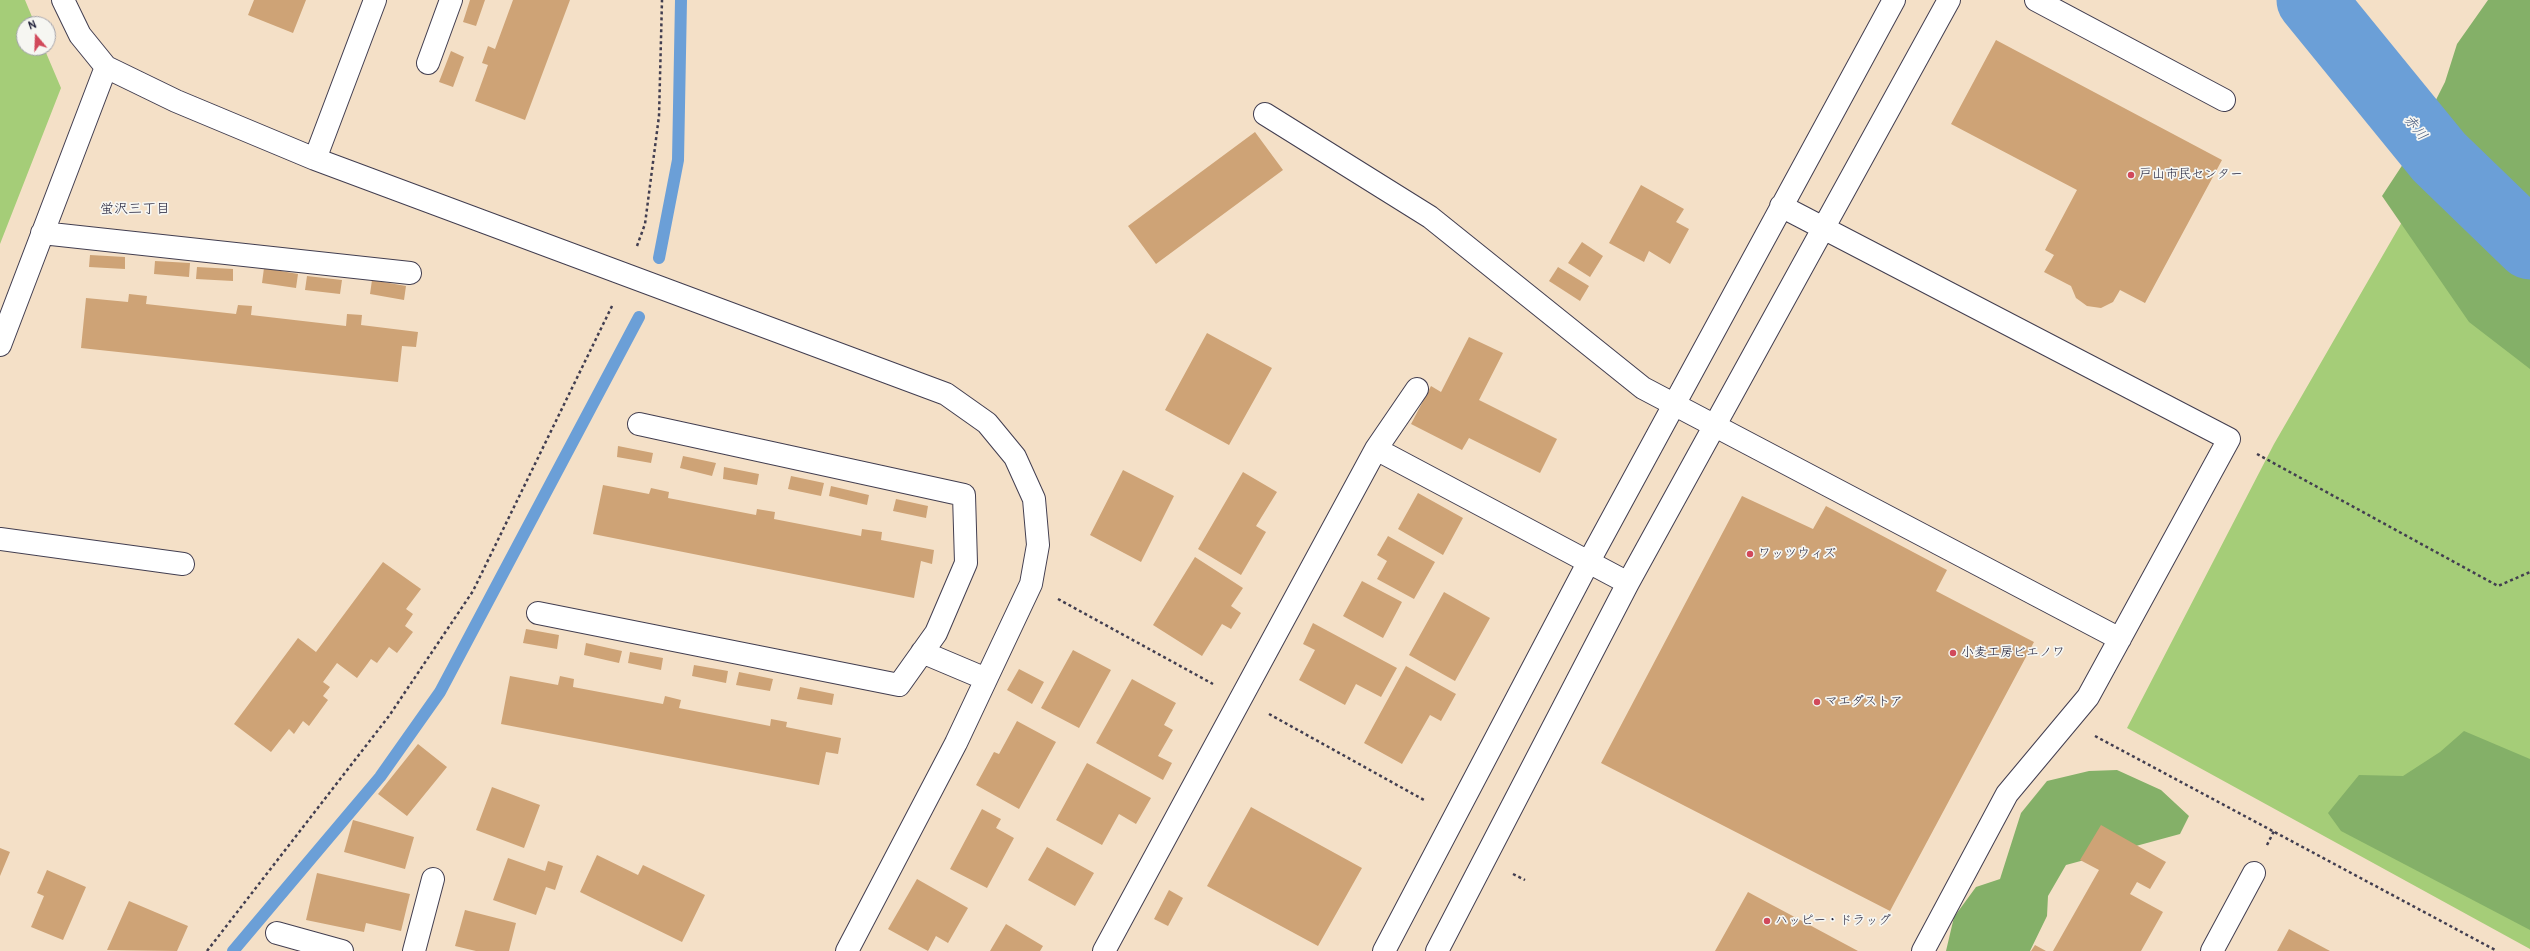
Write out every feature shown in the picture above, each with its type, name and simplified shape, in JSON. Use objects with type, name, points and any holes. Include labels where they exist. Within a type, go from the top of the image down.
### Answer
[{"type":"street","points":[[64,0],[80,35],[106,67],[176,101],[315,159],[946,394],[986,423],[1015,457],[1034,499],[1038,545],[1031,584],[956,743],[847,951]]},
{"type":"street","points":[[315,159],[375,0]]},
{"type":"street","points":[[428,62],[451,0]]},
{"type":"street","points":[[1384,951],[1588,563],[1894,0]]},
{"type":"street","points":[[1438,951],[1628,583],[1949,0]]},
{"type":"street","points":[[2036,0],[2224,100]]},
{"type":"street","points":[[0,345],[106,67]]},
{"type":"street","points":[[1265,114],[1430,217],[1643,388],[2120,639]]},
{"type":"street","points":[[1781,206],[2230,439],[2088,697],[2066,721],[2007,794],[1922,951]]},
{"type":"street","points":[[42,233],[410,273]]},
{"type":"street","points":[[1104,951],[1376,449],[1416,388]]},
{"type":"street","points":[[538,614],[899,685],[936,633],[966,563],[964,495],[639,424]]},
{"type":"street","points":[[1376,449],[1628,583]]},
{"type":"street","points":[[0,539],[183,564]]},
{"type":"street","points":[[922,652],[986,679]]},
{"type":"street","points":[[2212,951],[2254,873]]},
{"type":"street","points":[[414,951],[433,879]]},
{"type":"street","points":[[277,933],[342,951]]},
{"type":"path","points":[[207,951],[389,716],[473,591],[627,275],[645,224],[657,131],[662,0]]},
{"type":"path","points":[[2230,439],[2498,586],[2530,572]]},
{"type":"path","points":[[2066,721],[2497,951]]},
{"type":"green space","points":[[0,0],[25,0],[32,16],[16,16],[16,56],[47,56],[61,88],[0,244]]},
{"type":"green space","points":[[2488,0],[2530,0],[2530,369],[2469,322],[2382,196],[2405,161],[2445,82],[2457,44]]},
{"type":"green space","points":[[2530,0],[2530,949],[2127,728],[2274,444]]},
{"type":"green space","points":[[2464,731],[2530,759],[2530,930],[2341,831],[2328,813],[2359,775],[2403,776],[2440,752]]},
{"type":"green space","points":[[2117,770],[2161,790],[2189,816],[2180,834],[2066,865],[2048,896],[2047,916],[2030,951],[1946,951],[1954,917],[1976,887],[2000,879],[2021,813],[2047,781],[2089,771]]},
{"type":"building","points":[[254,0],[306,0],[293,33],[248,15]]},
{"type":"building","points":[[470,0],[485,0],[476,26],[463,22]]},
{"type":"building","points":[[513,0],[570,0],[525,120],[475,101],[488,65],[482,63],[488,46],[495,49]]},
{"type":"building","name":"戸山市民センター","points":[[1996,40],[2222,160],[2145,303],[2120,290],[2113,302],[2101,308],[2087,306],[2076,298],[2071,286],[2044,272],[2054,255],[2045,250],[2077,190],[1951,124]]},
{"type":"building","points":[[451,51],[464,57],[453,87],[439,82]]},
{"type":"building","points":[[1255,132],[1283,170],[1156,264],[1128,226]]},
{"type":"building","points":[[1641,185],[1684,209],[1676,222],[1689,229],[1670,264],[1649,251],[1644,262],[1609,243]]},
{"type":"building","points":[[1582,242],[1603,256],[1590,277],[1568,263]]},
{"type":"building","points":[[90,255],[125,257],[125,269],[89,267]]},
{"type":"building","points":[[155,261],[190,263],[189,277],[154,274]]},
{"type":"building","points":[[197,267],[233,269],[233,281],[196,279]]},
{"type":"building","points":[[1558,267],[1589,286],[1580,301],[1549,281]]},
{"type":"building","points":[[264,268],[298,274],[296,288],[262,283]]},
{"type":"building","points":[[307,276],[342,280],[340,294],[305,290]]},
{"type":"building","points":[[372,280],[406,286],[404,300],[370,294]]},
{"type":"building","points":[[129,294],[147,296],[146,304],[236,314],[238,305],[252,306],[251,315],[346,326],[347,314],[362,315],[361,325],[418,332],[416,347],[402,346],[398,382],[81,348],[86,298],[128,302]]},
{"type":"building","points":[[1207,333],[1272,368],[1229,445],[1165,410]]},
{"type":"building","points":[[1469,337],[1503,353],[1479,400],[1557,439],[1540,473],[1469,438],[1462,450],[1411,424],[1431,386],[1441,392]]},
{"type":"building","points":[[618,446],[653,453],[651,463],[617,457]]},
{"type":"building","points":[[683,456],[716,463],[712,476],[680,468]]},
{"type":"building","points":[[724,467],[759,474],[757,485],[723,479]]},
{"type":"building","points":[[1123,470],[1174,496],[1141,562],[1090,535]]},
{"type":"building","points":[[1243,472],[1277,492],[1256,526],[1266,532],[1241,575],[1198,549]]},
{"type":"building","points":[[791,476],[824,483],[821,496],[788,489]]},
{"type":"building","points":[[603,485],[649,494],[651,488],[669,492],[668,498],[756,515],[757,509],[775,512],[774,519],[861,536],[862,529],[882,532],[881,540],[934,550],[932,564],[921,561],[914,598],[593,534]]},
{"type":"building","points":[[831,486],[869,495],[867,505],[829,496]]},
{"type":"building","points":[[1418,493],[1463,518],[1443,555],[1398,529]]},
{"type":"building","name":"マエダストア","points":[[1742,496],[1813,529],[1826,506],[1947,570],[1936,591],[2034,642],[1890,911],[1601,763]]},
{"type":"building","points":[[896,499],[928,506],[926,518],[893,511]]},
{"type":"building","points":[[1388,536],[1435,562],[1414,599],[1377,579],[1387,561],[1377,555]]},
{"type":"building","points":[[1195,557],[1243,588],[1231,606],[1241,613],[1231,629],[1222,624],[1202,656],[1153,625]]},
{"type":"building","points":[[383,562],[421,589],[406,609],[413,614],[405,626],[413,632],[397,653],[389,647],[377,663],[371,659],[357,678],[337,663],[323,682],[330,687],[323,696],[328,700],[309,726],[303,721],[294,734],[289,729],[271,752],[234,724],[298,638],[316,652]]},
{"type":"building","points":[[1362,581],[1402,602],[1383,638],[1343,616]]},
{"type":"building","points":[[1444,592],[1490,618],[1455,681],[1409,655]]},
{"type":"building","points":[[1313,623],[1397,668],[1381,697],[1356,684],[1345,705],[1299,680],[1315,650],[1303,644]]},
{"type":"building","points":[[526,629],[559,635],[557,649],[523,643]]},
{"type":"building","points":[[586,643],[622,651],[619,663],[584,655]]},
{"type":"building","points":[[1073,650],[1111,670],[1079,728],[1041,708]]},
{"type":"building","points":[[630,652],[663,658],[661,670],[628,663]]},
{"type":"building","points":[[694,665],[728,671],[726,683],[692,676]]},
{"type":"building","points":[[1406,666],[1456,694],[1441,721],[1430,715],[1402,764],[1364,743]]},
{"type":"building","points":[[1019,669],[1044,682],[1032,704],[1007,690]]},
{"type":"building","points":[[739,672],[773,679],[770,691],[736,685]]},
{"type":"building","points":[[510,676],[558,685],[560,676],[574,679],[573,687],[663,704],[665,696],[681,700],[679,708],[770,726],[771,719],[787,722],[786,727],[841,738],[838,754],[826,752],[819,785],[501,724]]},
{"type":"building","points":[[1132,679],[1176,703],[1164,725],[1173,730],[1158,756],[1172,763],[1163,780],[1096,743]]},
{"type":"building","points":[[800,687],[834,694],[832,705],[797,699]]},
{"type":"building","points":[[1017,721],[1056,742],[1019,809],[976,785],[994,752],[999,754]]},
{"type":"building","points":[[418,744],[447,767],[407,816],[378,794]]},
{"type":"building","points":[[1087,763],[1151,798],[1136,824],[1119,814],[1102,845],[1056,820]]},
{"type":"building","points":[[492,787],[540,805],[524,848],[476,830]]},
{"type":"building","points":[[1251,807],[1362,868],[1318,946],[1207,886]]},
{"type":"building","points":[[982,809],[1001,819],[996,828],[1014,838],[987,888],[950,869]]},
{"type":"building","points":[[353,820],[414,837],[405,869],[344,852]]},
{"type":"building","points":[[2101,825],[2166,862],[2150,889],[2137,882],[2130,894],[2163,912],[2141,951],[2053,951],[2099,870],[2080,860]]},
{"type":"building","points":[[1047,847],[1094,873],[1075,906],[1028,880]]},
{"type":"building","points":[[0,848],[10,852],[0,876]]},
{"type":"building","points":[[597,855],[638,875],[643,865],[705,895],[682,942],[580,892]]},
{"type":"building","points":[[508,858],[545,871],[548,861],[563,866],[555,890],[546,887],[536,915],[493,900]]},
{"type":"building","points":[[47,870],[86,887],[63,940],[31,927],[44,896],[37,893]]},
{"type":"building","points":[[317,873],[410,894],[401,931],[366,923],[364,932],[306,920]]},
{"type":"building","points":[[917,879],[968,908],[948,943],[936,936],[928,951],[888,929]]},
{"type":"building","points":[[1169,890],[1183,898],[1168,926],[1154,919]]},
{"type":"building","name":"ハッピー・ドラッグ","points":[[1748,892],[1858,951],[1715,951]]},
{"type":"building","points":[[129,901],[188,926],[177,951],[107,950]]},
{"type":"building","points":[[465,910],[516,923],[509,951],[476,951],[455,946]]},
{"type":"building","points":[[1006,924],[1043,946],[1040,951],[990,951]]},
{"type":"building","points":[[2289,929],[2330,951],[2277,951]]},
{"type":"building","points":[[2035,945],[2046,951],[2031,951]]},
{"type":"waterway","points":[[659,258],[678,160],[681,0]]},
{"type":"waterway","name":"赤川","points":[[2311,0],[2439,157],[2530,245]]},
{"type":"waterway","points":[[233,951],[380,777],[440,692],[639,317]]},
{"type":"place","name":"戸山市民センター","points":[[2131,175]]},
{"type":"place","name":"ワッツウィズ","points":[[1750,554]]},
{"type":"place","name":"小麦工房ビエノワ","points":[[1953,653]]},
{"type":"place","name":"マエダストア","points":[[1817,702]]},
{"type":"place","name":"ハッピー・ドラッグ","points":[[1767,921]]},
{"type":"district","name":"蛍沢三丁目","points":[[135,209]]}]
